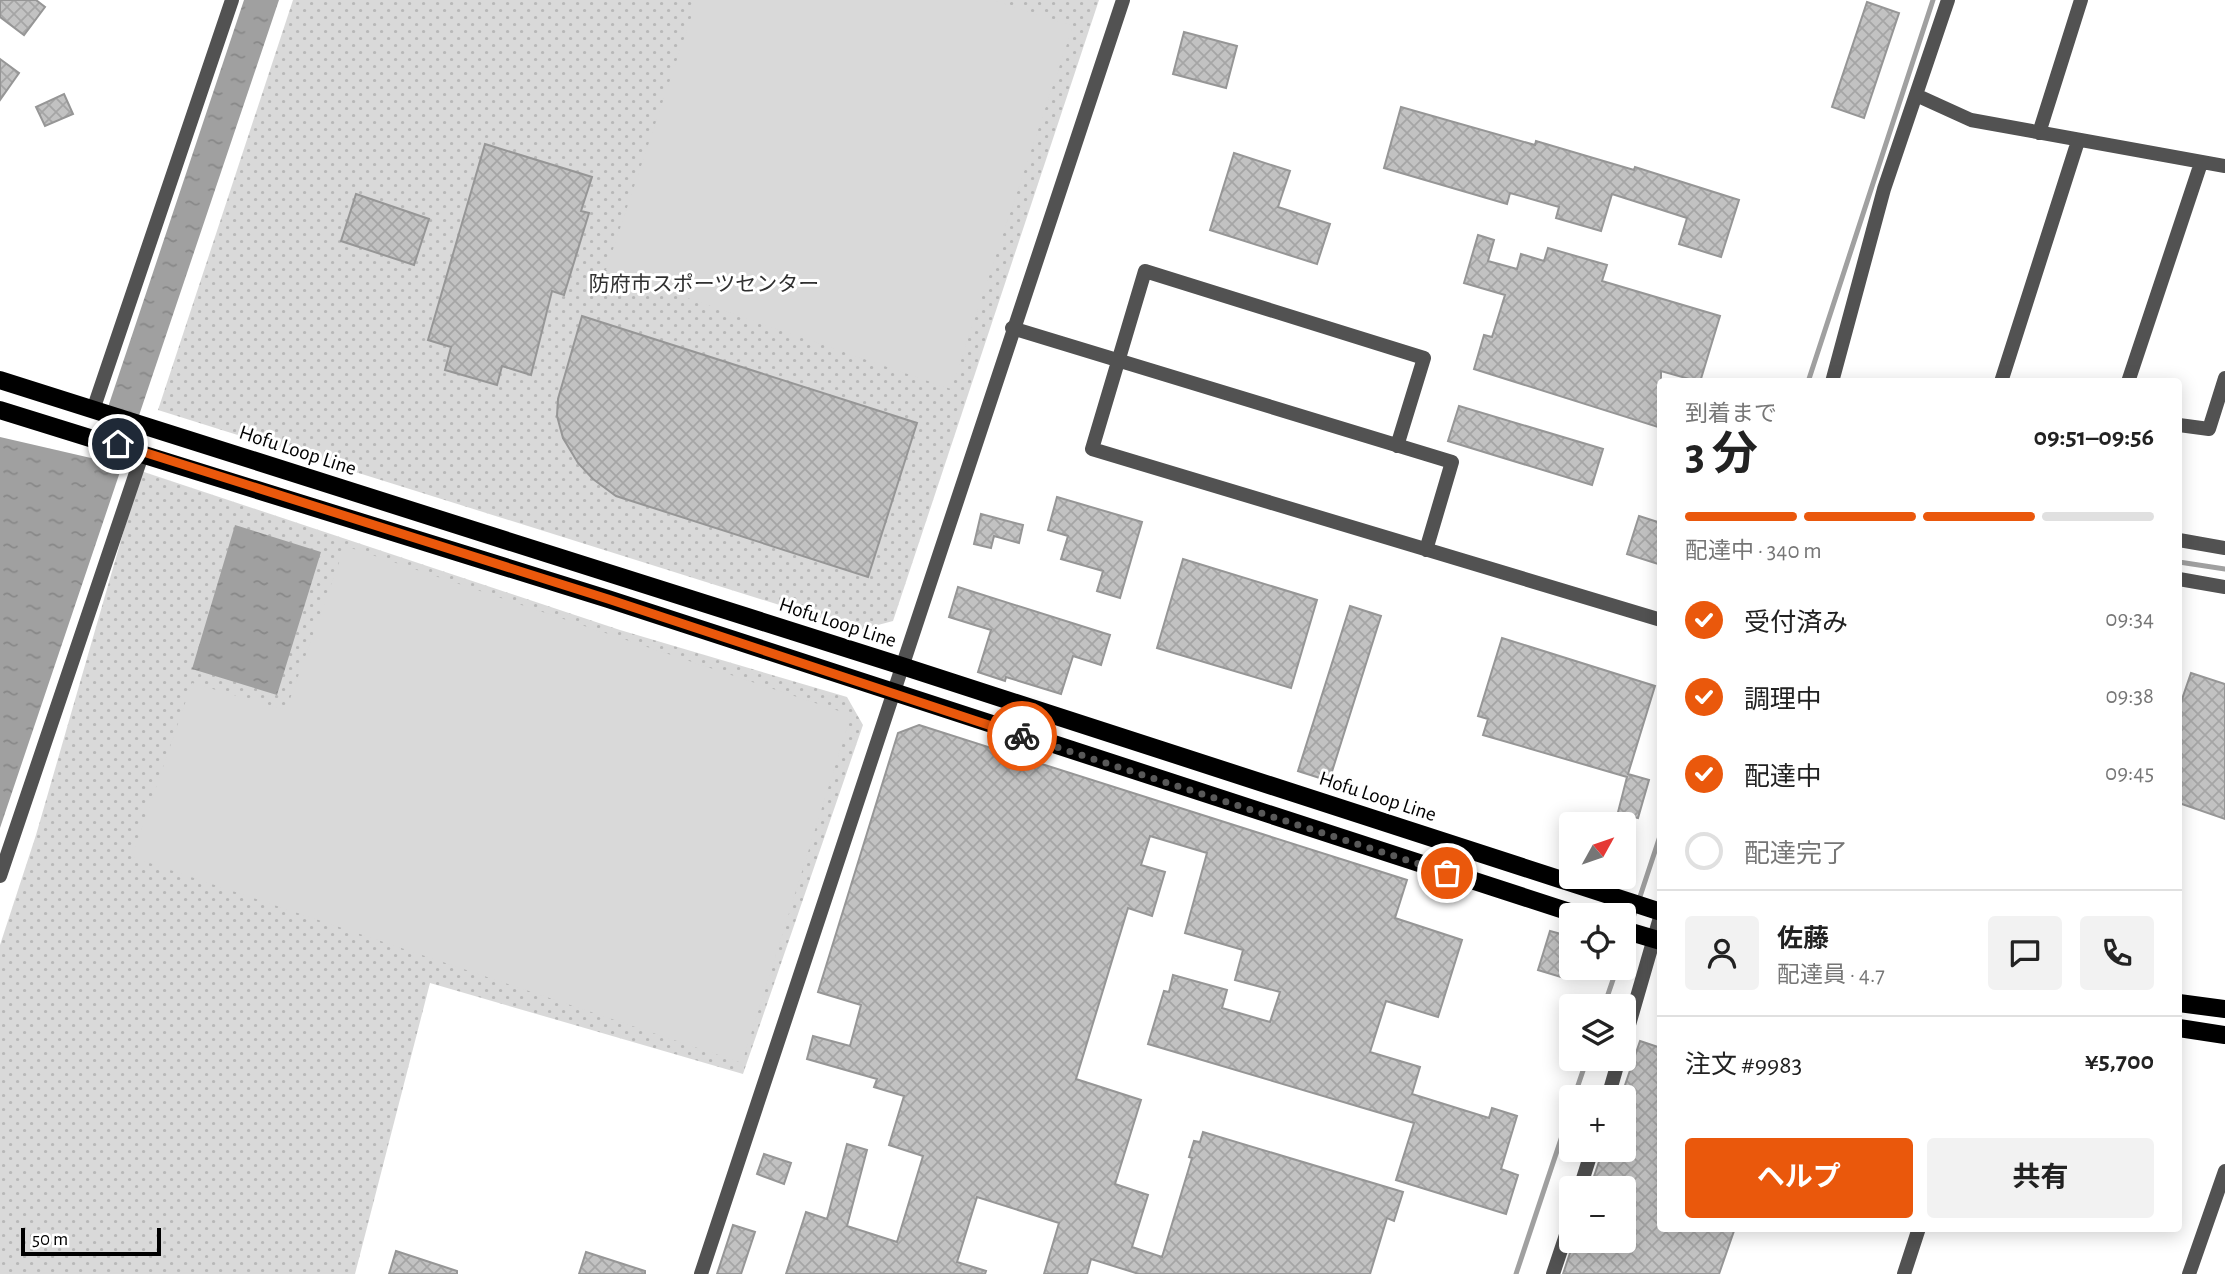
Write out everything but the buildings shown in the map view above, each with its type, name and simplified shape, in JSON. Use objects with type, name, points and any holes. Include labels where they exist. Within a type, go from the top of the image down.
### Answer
[{"type":"main road","name":"Hofu Loop Line","points":[[0,380],[902,666],[1657,912]]},
{"type":"main road","points":[[0,410],[143,452],[608,599],[893,694],[1559,909]]},
{"type":"main road","points":[[1636,934],[1657,940]]},
{"type":"main road","points":[[2182,1003],[2225,1009]]},
{"type":"main road","points":[[2182,1028],[2225,1035]]},
{"type":"street","points":[[97,411],[232,0]]},
{"type":"street","points":[[701,1274],[1012,328],[1123,0]]},
{"type":"street","points":[[1833,378],[1884,189],[1948,0]]},
{"type":"street","points":[[2039,132],[2081,0]]},
{"type":"street","points":[[1916,95],[1971,120],[2225,166]]},
{"type":"street","points":[[2002,378],[2078,141]]},
{"type":"street","points":[[2129,378],[2201,163]]},
{"type":"street","points":[[1397,446],[1424,358],[1145,271],[1092,449],[1657,619]]},
{"type":"street","points":[[1012,328],[1452,462],[1426,550]]},
{"type":"street","points":[[2182,425],[2209,429],[2225,378]]},
{"type":"street","points":[[0,876],[143,452]]},
{"type":"street","points":[[2182,541],[2225,548]]},
{"type":"street","points":[[2182,580],[2225,587]]},
{"type":"street","points":[[1636,1006],[1657,943]]},
{"type":"street","points":[[2189,1274],[2225,1171]]},
{"type":"street","points":[[1904,1274],[1918,1232]]},
{"type":"street","points":[[1553,1274],[1560,1253]]},
{"type":"green space","name":"防府市スポーツセンター","points":[[293,0],[1099,0],[893,621],[859,630],[158,410]]},
{"type":"green space","points":[[697,0],[993,0],[1073,26],[951,389],[606,270]]},
{"type":"green space","points":[[141,471],[620,630],[847,697],[863,725],[743,1074],[430,983],[355,1274],[0,1274],[0,945],[36,835]]},
{"type":"green space","points":[[345,546],[851,715],[742,1063],[132,857],[192,683],[286,710]]},
{"type":"water","points":[[244,0],[279,0],[0,828],[0,437],[91,458]]},
{"type":"water","points":[[235,525],[321,552],[277,695],[192,669]]},
{"type":"waterway","points":[[1809,378],[1933,0]]},
{"type":"waterway","points":[[2182,562],[2225,569]]},
{"type":"waterway","points":[[1636,909],[1657,845]]},
{"type":"waterway","points":[[1608,994],[1613,980]]},
{"type":"waterway","points":[[1578,1085],[1583,1071]]},
{"type":"waterway","points":[[1516,1274],[1559,1145]]},
{"type":"way so far","points":[[1022,736],[1447,873]]},
{"type":"route","points":[[118,444],[608,599],[1022,736]]}]
